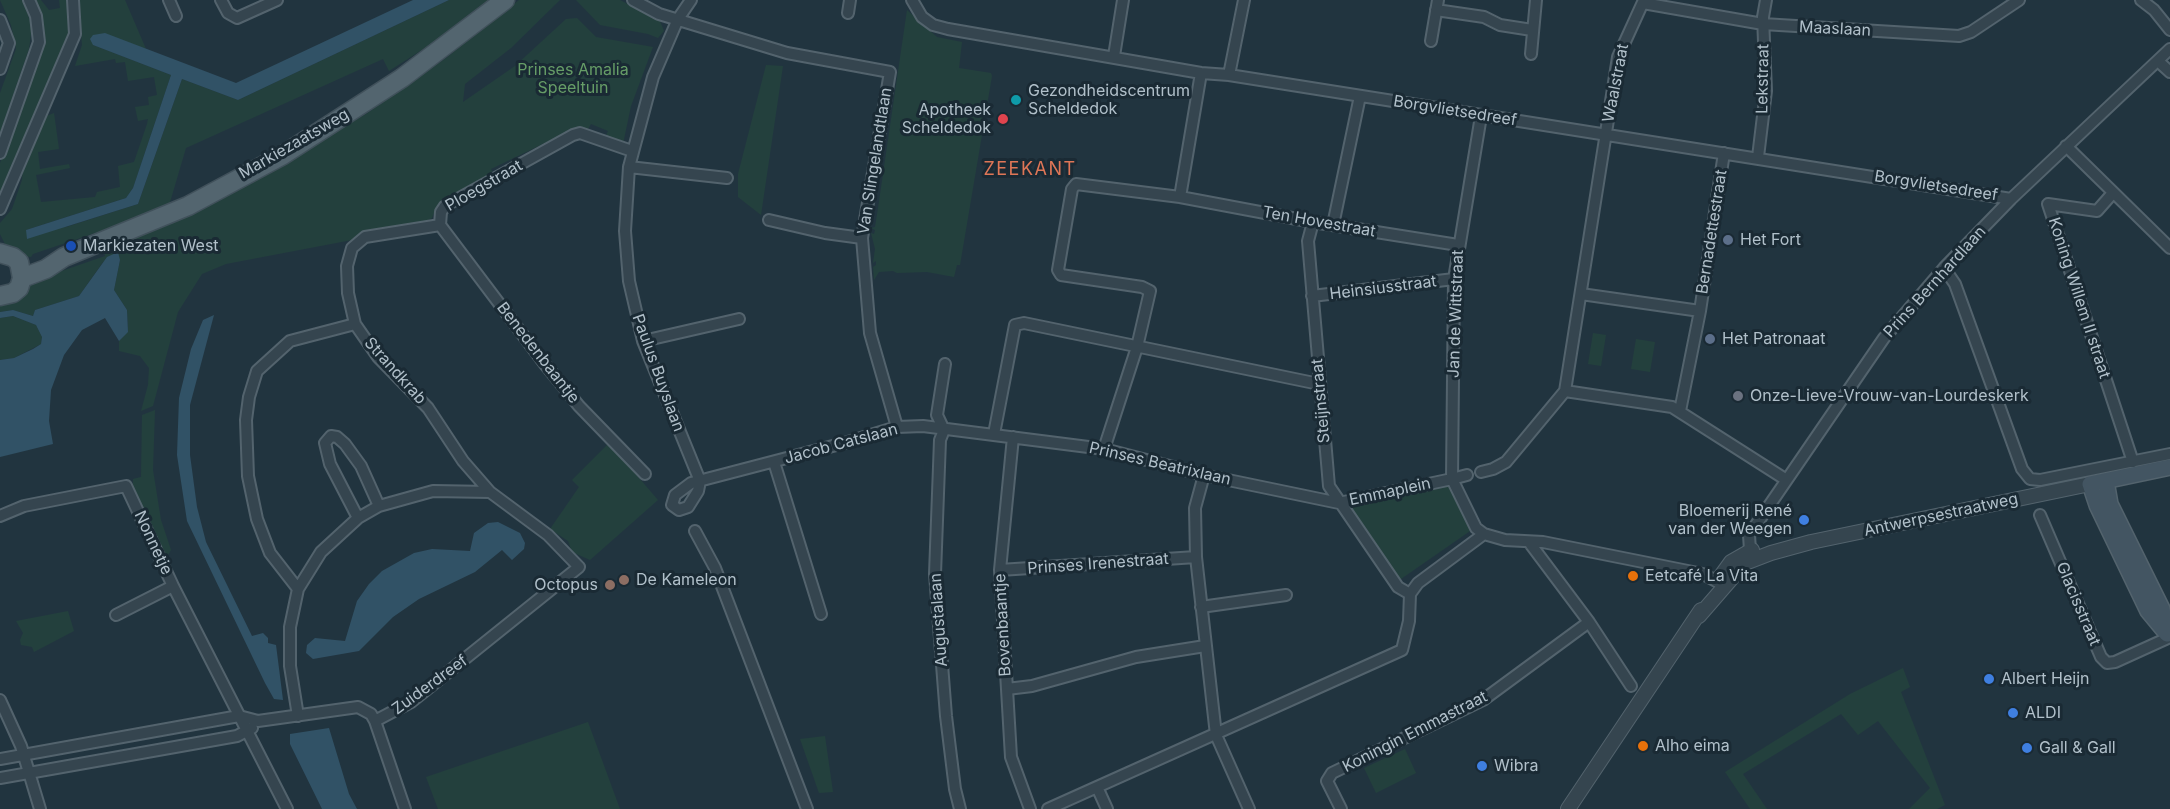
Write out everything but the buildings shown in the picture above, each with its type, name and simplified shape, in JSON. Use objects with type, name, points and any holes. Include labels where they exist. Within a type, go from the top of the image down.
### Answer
[{"type":"main road","name":"Markiezaatsweg","points":[[0,296],[13,293],[19,288],[20,270],[46,269],[64,257],[188,206],[283,155],[402,78],[505,0]]},
{"type":"main road","points":[[0,253],[13,257],[20,270]]},
{"type":"main road","points":[[2168,638],[2148,611],[2097,505],[2090,484],[2170,467]]},
{"type":"main road","points":[[2106,481],[2110,504],[2162,609],[2168,638]]},
{"type":"street","points":[[0,153],[39,42],[36,16],[28,0]]},
{"type":"street","points":[[0,209],[75,34],[73,0]]},
{"type":"street","points":[[169,0],[176,16]]},
{"type":"street","points":[[221,0],[228,14],[237,18],[277,0]]},
{"type":"street","points":[[633,0],[659,14],[678,19]]},
{"type":"street","name":"Paulus Buyslaan","points":[[691,0],[678,19],[653,77],[629,167],[625,231],[629,281],[643,341],[700,481]]},
{"type":"street","points":[[848,13],[850,0]]},
{"type":"street","name":"Borgvlietsedreef","points":[[912,0],[922,17],[933,25],[948,29],[1114,56],[1201,73],[1229,75],[2011,198]]},
{"type":"street","points":[[1114,56],[1123,0]]},
{"type":"street","points":[[1229,75],[1244,0]]},
{"type":"street","points":[[1531,54],[1536,0]]},
{"type":"street","name":"Lekstraat","points":[[1758,157],[1766,91],[1763,24],[1766,0]]},
{"type":"street","name":"Maaslaan","points":[[1643,1],[1763,24],[1959,36],[1971,32],[2019,0]]},
{"type":"street","points":[[2141,0],[2154,10],[2170,30]]},
{"type":"street","name":"Waalstraat","points":[[1566,391],[1618,57],[1626,34],[1643,1]]},
{"type":"street","points":[[1431,41],[1437,5],[1484,17],[1500,25],[1532,30]]},
{"type":"street","name":"Van Slingelandtlaan","points":[[678,19],[787,53],[890,72],[862,238],[870,333],[897,427]]},
{"type":"street","points":[[0,20],[9,43],[0,69]]},
{"type":"street","name":"Prins Bernhardlaan","points":[[1750,550],[1749,535],[1785,479],[1884,338],[1944,268],[2011,198],[2170,49]]},
{"type":"street","points":[[2158,61],[2170,72]]},
{"type":"street","points":[[1180,197],[1201,73]]},
{"type":"street","points":[[1334,225],[1360,96]]},
{"type":"street","name":"Jan de Wittstraat","points":[[1452,478],[1454,279],[1481,116]]},
{"type":"street","name":"Ploegstraat","points":[[356,324],[348,294],[347,266],[352,248],[365,237],[440,225],[441,212],[445,206],[573,135],[580,133],[632,151]]},
{"type":"street","points":[[2066,146],[2112,194],[2170,248]]},
{"type":"street","name":"Bernadettestraat","points":[[1680,411],[1700,311],[1724,153]]},
{"type":"street","points":[[629,167],[727,178]]},
{"type":"street","name":"Ten Hovestraat","points":[[1137,347],[1149,291],[1142,287],[1062,275],[1058,270],[1072,189],[1076,184],[1180,197],[1313,222],[1458,245]]},
{"type":"street","name":"Koning Willem II straat","points":[[2112,194],[2097,211],[2048,204],[2133,462]]},
{"type":"street","points":[[769,220],[825,234],[862,238]]},
{"type":"street","name":"Steijnstraat","points":[[1313,222],[1308,241],[1319,384],[1329,486],[1339,503]]},
{"type":"street","name":"Benedenbaantje","points":[[440,225],[544,363],[579,405],[645,474]]},
{"type":"street","points":[[1944,268],[1956,284],[2022,469],[2030,479],[2040,480],[2170,454]]},
{"type":"street","name":"Heinsiusstraat","points":[[1312,296],[1454,279]]},
{"type":"street","points":[[1581,294],[1700,311]]},
{"type":"street","points":[[643,341],[739,319]]},
{"type":"street","points":[[994,434],[1015,325],[1024,323],[1319,384]]},
{"type":"street","name":"Strandkrab","points":[[298,589],[270,553],[257,519],[248,476],[246,420],[249,397],[257,371],[290,341],[356,324],[378,357],[428,408],[463,461],[490,492],[548,535],[579,567]]},
{"type":"street","points":[[1104,448],[1137,347]]},
{"type":"street","name":"Augustalaan","points":[[945,364],[938,415],[944,430],[940,440],[935,574],[946,716],[955,789],[960,809]]},
{"type":"street","points":[[1481,472],[1506,462],[1566,391],[1672,407],[1785,479]]},
{"type":"street","name":"Jacob Catslaan","points":[[700,481],[897,427],[923,426],[944,430]]},
{"type":"street","name":"Prinses Beatrixlaan","points":[[944,430],[1104,448],[1204,475],[1339,503]]},
{"type":"street","points":[[358,518],[330,464],[325,443],[331,436],[337,437],[345,444],[361,466],[379,506]]},
{"type":"street","name":"Bovenbaantje","points":[[1013,437],[999,570],[1011,758],[1030,809]]},
{"type":"street","name":"Jacob Catslaan","points":[[774,462],[821,614]]},
{"type":"street","points":[[1204,475],[1195,508],[1196,557],[1216,735],[1249,809]]},
{"type":"street","points":[[1452,478],[1467,475]]},
{"type":"street","name":"Emmaplein","points":[[1410,594],[1398,587],[1339,503],[1452,478],[1476,528],[1484,534]]},
{"type":"street","name":"Antwerpsestraatweg","points":[[1568,809],[1721,584],[1731,562],[1750,550],[1793,546],[2090,484]]},
{"type":"street","name":"Nonnetje","points":[[0,516],[24,506],[126,486],[173,586],[286,809]]},
{"type":"street","points":[[298,716],[290,666],[290,627],[298,589],[321,552],[358,518],[379,506],[433,491],[490,492]]},
{"type":"street","name":"Glacisstraat","points":[[2040,515],[2101,657],[2107,663],[2115,662],[2168,638]]},
{"type":"street","points":[[694,531],[715,568],[807,809]]},
{"type":"street","points":[[1048,809],[1402,650],[1409,621],[1410,594],[1418,583],[1484,534],[1529,542],[1543,542],[1703,574],[1721,584]]},
{"type":"street","points":[[1529,542],[1589,622],[1631,686]]},
{"type":"street","name":"Antwerpsestraatweg","points":[[1721,584],[1745,563],[1793,546]]},
{"type":"street","name":"Prinses Irenestraat","points":[[999,570],[1196,557]]},
{"type":"street","name":"Zuiderdreef","points":[[0,759],[239,717],[258,721],[358,706],[371,714],[375,721],[411,702],[579,567]]},
{"type":"street","points":[[116,615],[173,586]]},
{"type":"street","points":[[1201,607],[1286,595]]},
{"type":"street","name":"Koningin Emmastraat","points":[[1341,809],[1327,781],[1332,773],[1483,700],[1589,622]]},
{"type":"street","points":[[1007,689],[1032,686],[1137,657],[1205,646]]},
{"type":"street","points":[[0,700],[23,754],[40,809]]},
{"type":"street","points":[[0,778],[237,736],[248,732],[258,721]]},
{"type":"street","points":[[375,721],[405,809]]},
{"type":"street","points":[[1097,787],[1107,809]]},
{"type":"green space","points":[[0,0],[23,0],[32,27],[29,49],[0,133],[0,93],[16,49],[11,25]]},
{"type":"green space","points":[[34,0],[41,0],[49,10],[60,8],[59,0],[70,0],[71,31],[0,197],[0,163],[39,52]]},
{"type":"green space","points":[[78,0],[125,0],[146,49],[104,34],[93,45],[171,75],[133,188],[126,198],[26,230],[66,227],[138,204],[182,79],[238,100],[449,0],[488,0],[428,46],[389,71],[383,59],[186,148],[168,209],[100,237],[98,232],[33,254],[31,257],[22,256],[5,244],[0,234],[0,223],[12,209],[22,180],[23,165],[44,117],[54,113],[59,149],[38,152],[40,169],[69,164],[70,168],[36,175],[41,202],[95,197],[97,192],[120,187],[118,166],[134,162],[148,119],[138,121],[135,107],[149,105],[148,97],[157,95],[154,77],[128,81],[125,62],[116,63],[115,59],[75,66],[82,45]]},
{"type":"green space","name":"Prinses Amalia Speeltuin","points":[[519,0],[560,0],[511,48],[465,84],[463,102],[515,66],[566,19],[577,18],[596,37],[653,47],[631,106],[623,144],[605,138],[608,131],[591,124],[587,131],[576,128],[491,169],[493,173],[468,186],[436,209],[432,218],[425,222],[369,231],[352,240],[226,264],[202,274],[178,312],[153,406],[141,411],[148,385],[149,368],[140,356],[119,351],[119,341],[128,331],[127,310],[114,290],[120,260],[103,262],[79,296],[35,310],[33,316],[13,310],[0,312],[0,304],[27,283],[105,256],[104,251],[210,204],[366,114],[446,58]]},
{"type":"green space","points":[[576,0],[620,0],[660,21],[664,31],[658,38],[600,25]]},
{"type":"green space","points":[[907,10],[937,37],[962,42],[959,68],[991,73],[992,76],[960,265],[957,265],[954,277],[927,272],[897,273],[893,271],[879,272],[874,280],[873,267],[876,261],[873,263],[875,249],[871,233],[874,234],[875,230],[871,228],[875,227]]},
{"type":"green space","points":[[766,65],[783,66],[761,215],[738,197],[738,174]]},
{"type":"green space","points":[[13,316],[36,325],[42,337],[41,344],[14,358],[0,360],[0,318]]},
{"type":"green space","points":[[1593,333],[1606,335],[1601,366],[1588,364]]},
{"type":"green space","points":[[1636,339],[1655,342],[1650,372],[1631,369]]},
{"type":"green space","points":[[155,410],[153,470],[161,520],[171,550],[166,559],[133,491],[133,479],[141,477],[142,415]]},
{"type":"green space","points":[[609,443],[658,500],[590,560],[572,552],[568,541],[550,529],[579,487],[572,480]]},
{"type":"green space","points":[[1451,485],[1473,529],[1401,579],[1396,577],[1350,510],[1354,506]]},
{"type":"green space","points":[[68,611],[74,631],[34,652],[32,647],[21,645],[20,640],[23,633],[16,621]]},
{"type":"green space","points":[[1903,668],[1910,687],[1901,692],[1945,805],[1937,809],[1909,809],[1930,788],[1878,721],[1858,735],[1841,714],[1743,774],[1767,809],[1750,809],[1725,772],[1850,694]]},
{"type":"green space","points":[[588,722],[620,809],[438,809],[426,777]]},
{"type":"green space","points":[[825,736],[833,792],[819,793],[800,739]]},
{"type":"green space","points":[[1405,749],[1416,773],[1376,793],[1364,768]]},
{"type":"water","points":[[413,0],[449,0],[238,100],[182,79],[138,204],[27,239],[26,230],[126,198],[133,188],[171,75],[93,45],[90,39],[93,35],[105,33],[236,83]]},
{"type":"water","points":[[118,252],[120,260],[114,290],[127,310],[128,332],[119,341],[105,318],[82,330],[64,355],[51,390],[49,421],[53,444],[0,457],[0,360],[14,358],[33,349],[41,344],[42,337],[36,325],[13,316],[0,318],[0,312],[13,310],[33,316],[35,310],[79,296],[107,257]]},
{"type":"water","points":[[214,315],[190,405],[190,455],[197,507],[206,542],[252,636],[263,633],[268,638],[268,643],[276,645],[283,700],[274,699],[265,683],[187,521],[177,455],[179,398],[191,349],[203,320]]},
{"type":"water","points":[[498,522],[520,533],[525,543],[524,549],[512,560],[502,550],[475,572],[419,599],[393,617],[359,651],[313,659],[306,653],[307,645],[315,638],[345,641],[357,601],[382,571],[414,553],[432,549],[470,551],[474,533],[488,523]]},
{"type":"water","points":[[329,728],[349,794],[357,809],[322,809],[290,744],[290,734]]},
{"type":"place","name":"Gezondheidscentrum Scheldedok","points":[[1016,100]]},
{"type":"place","name":"Apotheek Scheldedok","points":[[1003,119]]},
{"type":"place","name":"Het Fort","points":[[1728,240]]},
{"type":"place","name":"Markiezaten West","points":[[71,246]]},
{"type":"place","name":"Het Patronaat","points":[[1710,339]]},
{"type":"place","name":"Onze-Lieve-Vrouw-van-Lourdeskerk","points":[[1738,396]]},
{"type":"place","name":"Bloemerij René van der Weegen","points":[[1804,520]]},
{"type":"place","name":"Eetcafé La Vita","points":[[1633,576]]},
{"type":"place","name":"De Kameleon","points":[[624,580]]},
{"type":"place","name":"Octopus","points":[[610,585]]},
{"type":"place","name":"Albert Heijn","points":[[1989,679]]},
{"type":"place","name":"ALDI","points":[[2013,713]]},
{"type":"place","name":"Alho eima","points":[[1643,746]]},
{"type":"place","name":"Gall & Gall","points":[[2027,748]]},
{"type":"place","name":"Wibra","points":[[1482,766]]},
{"type":"district","name":"ZEEKANT","points":[[1030,170]]}]
